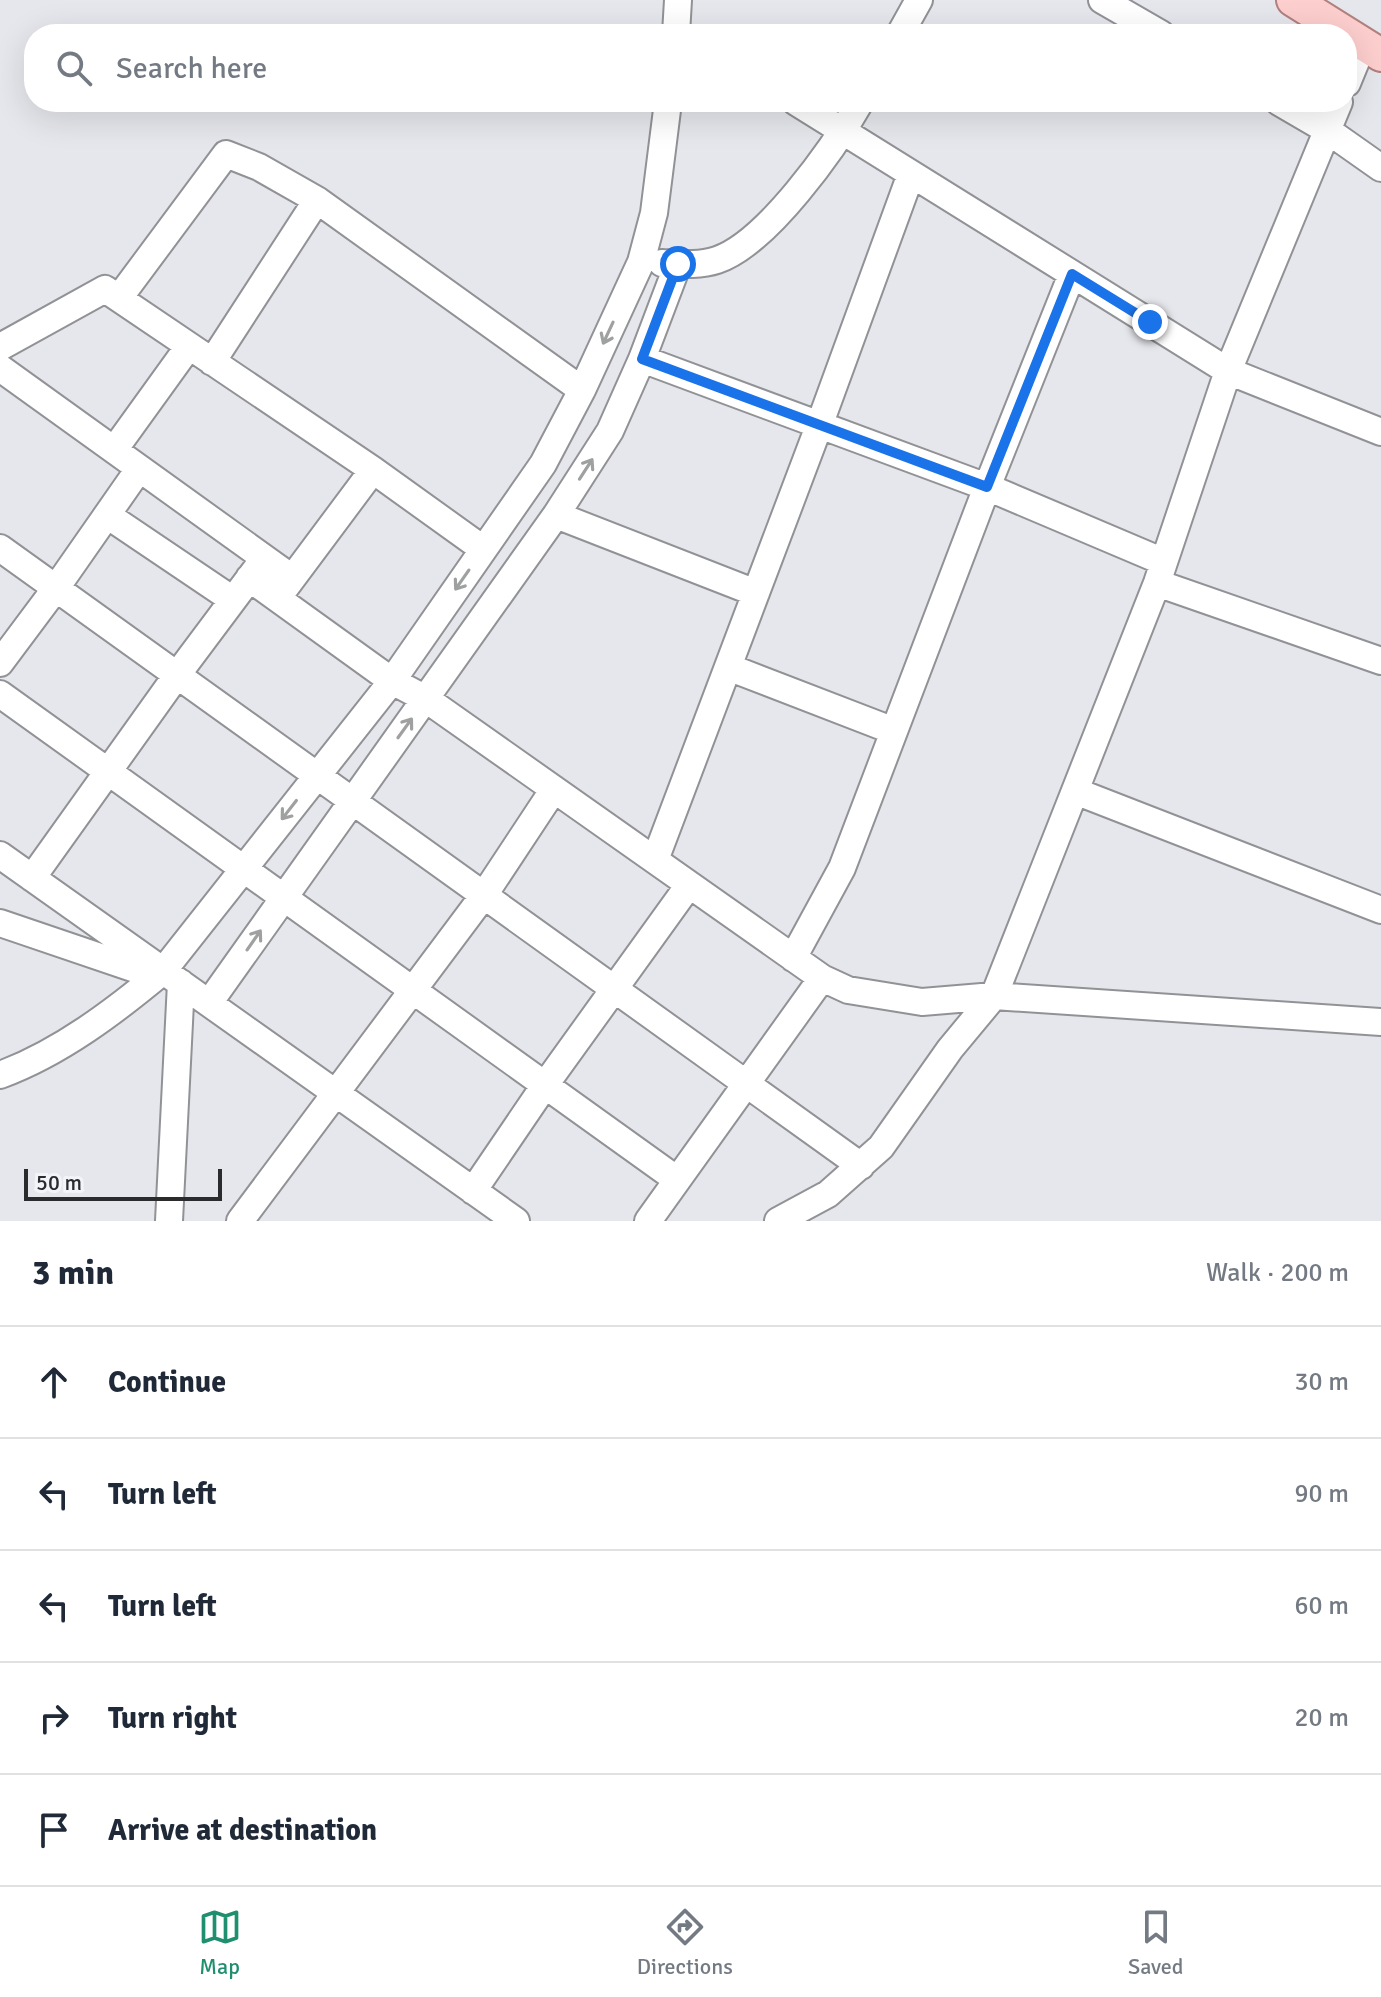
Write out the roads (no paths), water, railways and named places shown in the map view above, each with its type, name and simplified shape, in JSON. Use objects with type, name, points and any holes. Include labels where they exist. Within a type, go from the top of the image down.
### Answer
[{"type":"main road","points":[[1293,0],[1331,24]]},
{"type":"street","points":[[906,24],[919,0]]},
{"type":"street","points":[[1102,0],[1144,24]]},
{"type":"street","points":[[1357,70],[1372,50]]},
{"type":"street","points":[[0,1075],[59,1046],[167,977],[243,869],[392,681],[543,464],[582,390],[641,262],[654,213],[667,112]]},
{"type":"street","points":[[812,112],[1228,371],[1381,432]]},
{"type":"street","points":[[641,262],[693,265],[717,260],[747,245],[775,217],[843,132],[854,112]]},
{"type":"street","points":[[1296,112],[1381,168]]},
{"type":"street","points":[[778,1221],[828,1194],[881,1147],[950,1049],[994,996],[1160,573],[1228,371],[1335,112]]},
{"type":"street","points":[[119,298],[226,154],[259,167],[317,200],[582,390]]},
{"type":"street","points":[[655,860],[911,174]]},
{"type":"street","points":[[212,362],[317,200]]},
{"type":"street","points":[[209,1003],[556,515],[610,431],[642,359],[678,264]]},
{"type":"street","points":[[793,958],[842,868],[1072,274]]},
{"type":"street","points":[[0,347],[105,289],[373,470],[483,549]]},
{"type":"street","points":[[114,450],[189,346]]},
{"type":"street","points":[[642,359],[987,487],[1160,573],[1381,661]]},
{"type":"street","points":[[0,368],[139,469],[256,569],[285,588],[392,681],[426,699],[822,978],[848,990],[922,1002],[994,996],[1381,1022]]},
{"type":"street","points":[[0,663],[139,469]]},
{"type":"street","points":[[285,588],[373,470]]},
{"type":"street","points":[[107,515],[233,600]]},
{"type":"street","points":[[556,515],[756,593]]},
{"type":"street","points":[[0,548],[861,1166]]},
{"type":"street","points":[[32,878],[256,569]]},
{"type":"street","points":[[728,667],[894,731]]},
{"type":"street","points":[[0,694],[676,1179]]},
{"type":"street","points":[[240,1221],[484,895],[554,789]]},
{"type":"street","points":[[1075,791],[1381,910]]},
{"type":"street","points":[[0,855],[167,977],[209,1003],[516,1221]]},
{"type":"street","points":[[473,1191],[689,885]]},
{"type":"street","points":[[0,923],[167,977]]},
{"type":"street","points":[[167,977],[169,1221]]},
{"type":"street","points":[[648,1221],[822,978]]}]
